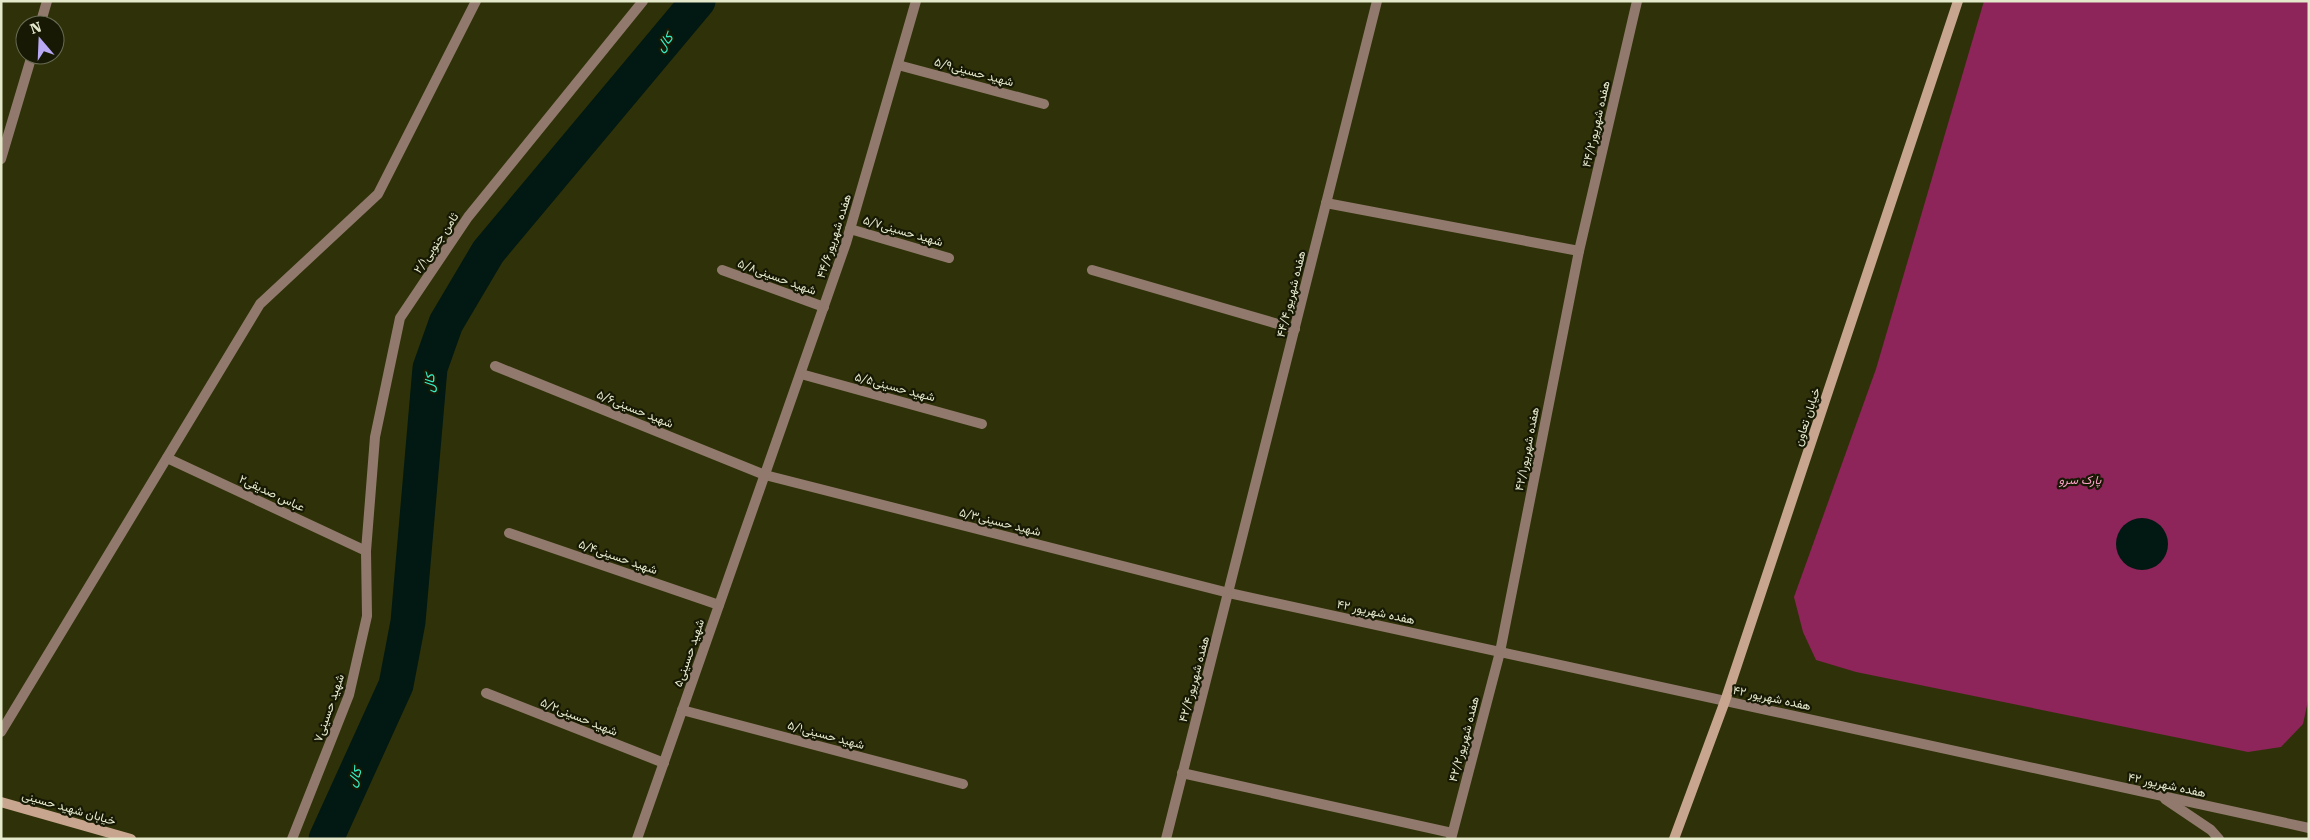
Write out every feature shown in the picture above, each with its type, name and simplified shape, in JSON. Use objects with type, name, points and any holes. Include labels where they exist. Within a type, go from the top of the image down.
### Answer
[{"type":"street","points":[[43,15],[47,1]]},
{"type":"street","points":[[1,732],[260,304],[378,194],[476,1]]},
{"type":"street","name":"ثامن جنوبی۲/۱","points":[[366,551],[375,437],[400,318],[468,217],[643,1]]},
{"type":"street","name":"هفده شهریور۴۴/۶","points":[[765,475],[850,229],[916,1]]},
{"type":"street","name":"هفده شهریور۴۴/۴","points":[[1229,593],[1377,1]]},
{"type":"street","name":"هفده شهریور۴۴/۲","points":[[1579,252],[1637,1]]},
{"type":"street","name":"خیابان تعاون","points":[[1674,839],[1725,701],[1958,1]]},
{"type":"street","name":"شهید حسینی۵/۹","points":[[898,64],[1044,104]]},
{"type":"street","points":[[1,159],[29,65]]},
{"type":"street","points":[[1326,203],[1579,252]]},
{"type":"street","name":"شهید حسینی۵/۷","points":[[850,229],[949,258]]},
{"type":"street","name":"هفده شهریور۴۲/۱","points":[[1500,652],[1579,252]]},
{"type":"street","name":"شهید حسینی۵/۸","points":[[722,270],[824,307]]},
{"type":"street","points":[[1092,270],[1295,330]]},
{"type":"street","name":"شهید حسینی۵/۶","points":[[495,366],[765,475]]},
{"type":"street","name":"شهید حسینی۵/۵","points":[[801,374],[982,424]]},
{"type":"street","name":"عباس صدیقی۲","points":[[167,458],[366,551]]},
{"type":"street","name":"شهید حسینی۵/۳","points":[[765,475],[1229,593]]},
{"type":"street","name":"شهید حسینی۵","points":[[637,839],[765,475]]},
{"type":"street","name":"شهید حسینی۵/۴","points":[[509,533],[719,605]]},
{"type":"street","name":"شهید حسینی۷","points":[[292,839],[349,695],[368,616],[366,551]]},
{"type":"street","name":"هفده شهریور ۴۲","points":[[1229,593],[2309,828]]},
{"type":"street","name":"هفده شهریور۴۲/۴","points":[[1166,839],[1229,593]]},
{"type":"street","name":"هفده شهریور۴۲/۲","points":[[1451,836],[1500,652]]},
{"type":"street","name":"شهید حسینی۵/۲","points":[[486,693],[664,763]]},
{"type":"street","name":"شهید حسینی۵/۱","points":[[682,710],[963,784]]},
{"type":"street","points":[[1182,772],[1451,836]]},
{"type":"street","points":[[2160,796],[2211,830],[2219,839]]},
{"type":"street","name":"خیابان شهید حسینی","points":[[1,802],[131,839]]},
{"type":"green space","name":"پارک سرو","points":[[1984,1],[2309,1],[2309,696],[2303,724],[2281,747],[2248,752],[1856,672],[1816,660],[1803,632],[1794,597],[1876,369]]},
{"type":"water","points":[[2142,518],[2156,522],[2164,530],[2168,544],[2164,558],[2156,566],[2142,570],[2128,566],[2120,558],[2116,544],[2120,530],[2128,522]]},
{"type":"waterway","name":"کال","points":[[326,839],[396,685],[408,622],[430,368],[446,323],[488,252],[698,1]]}]
